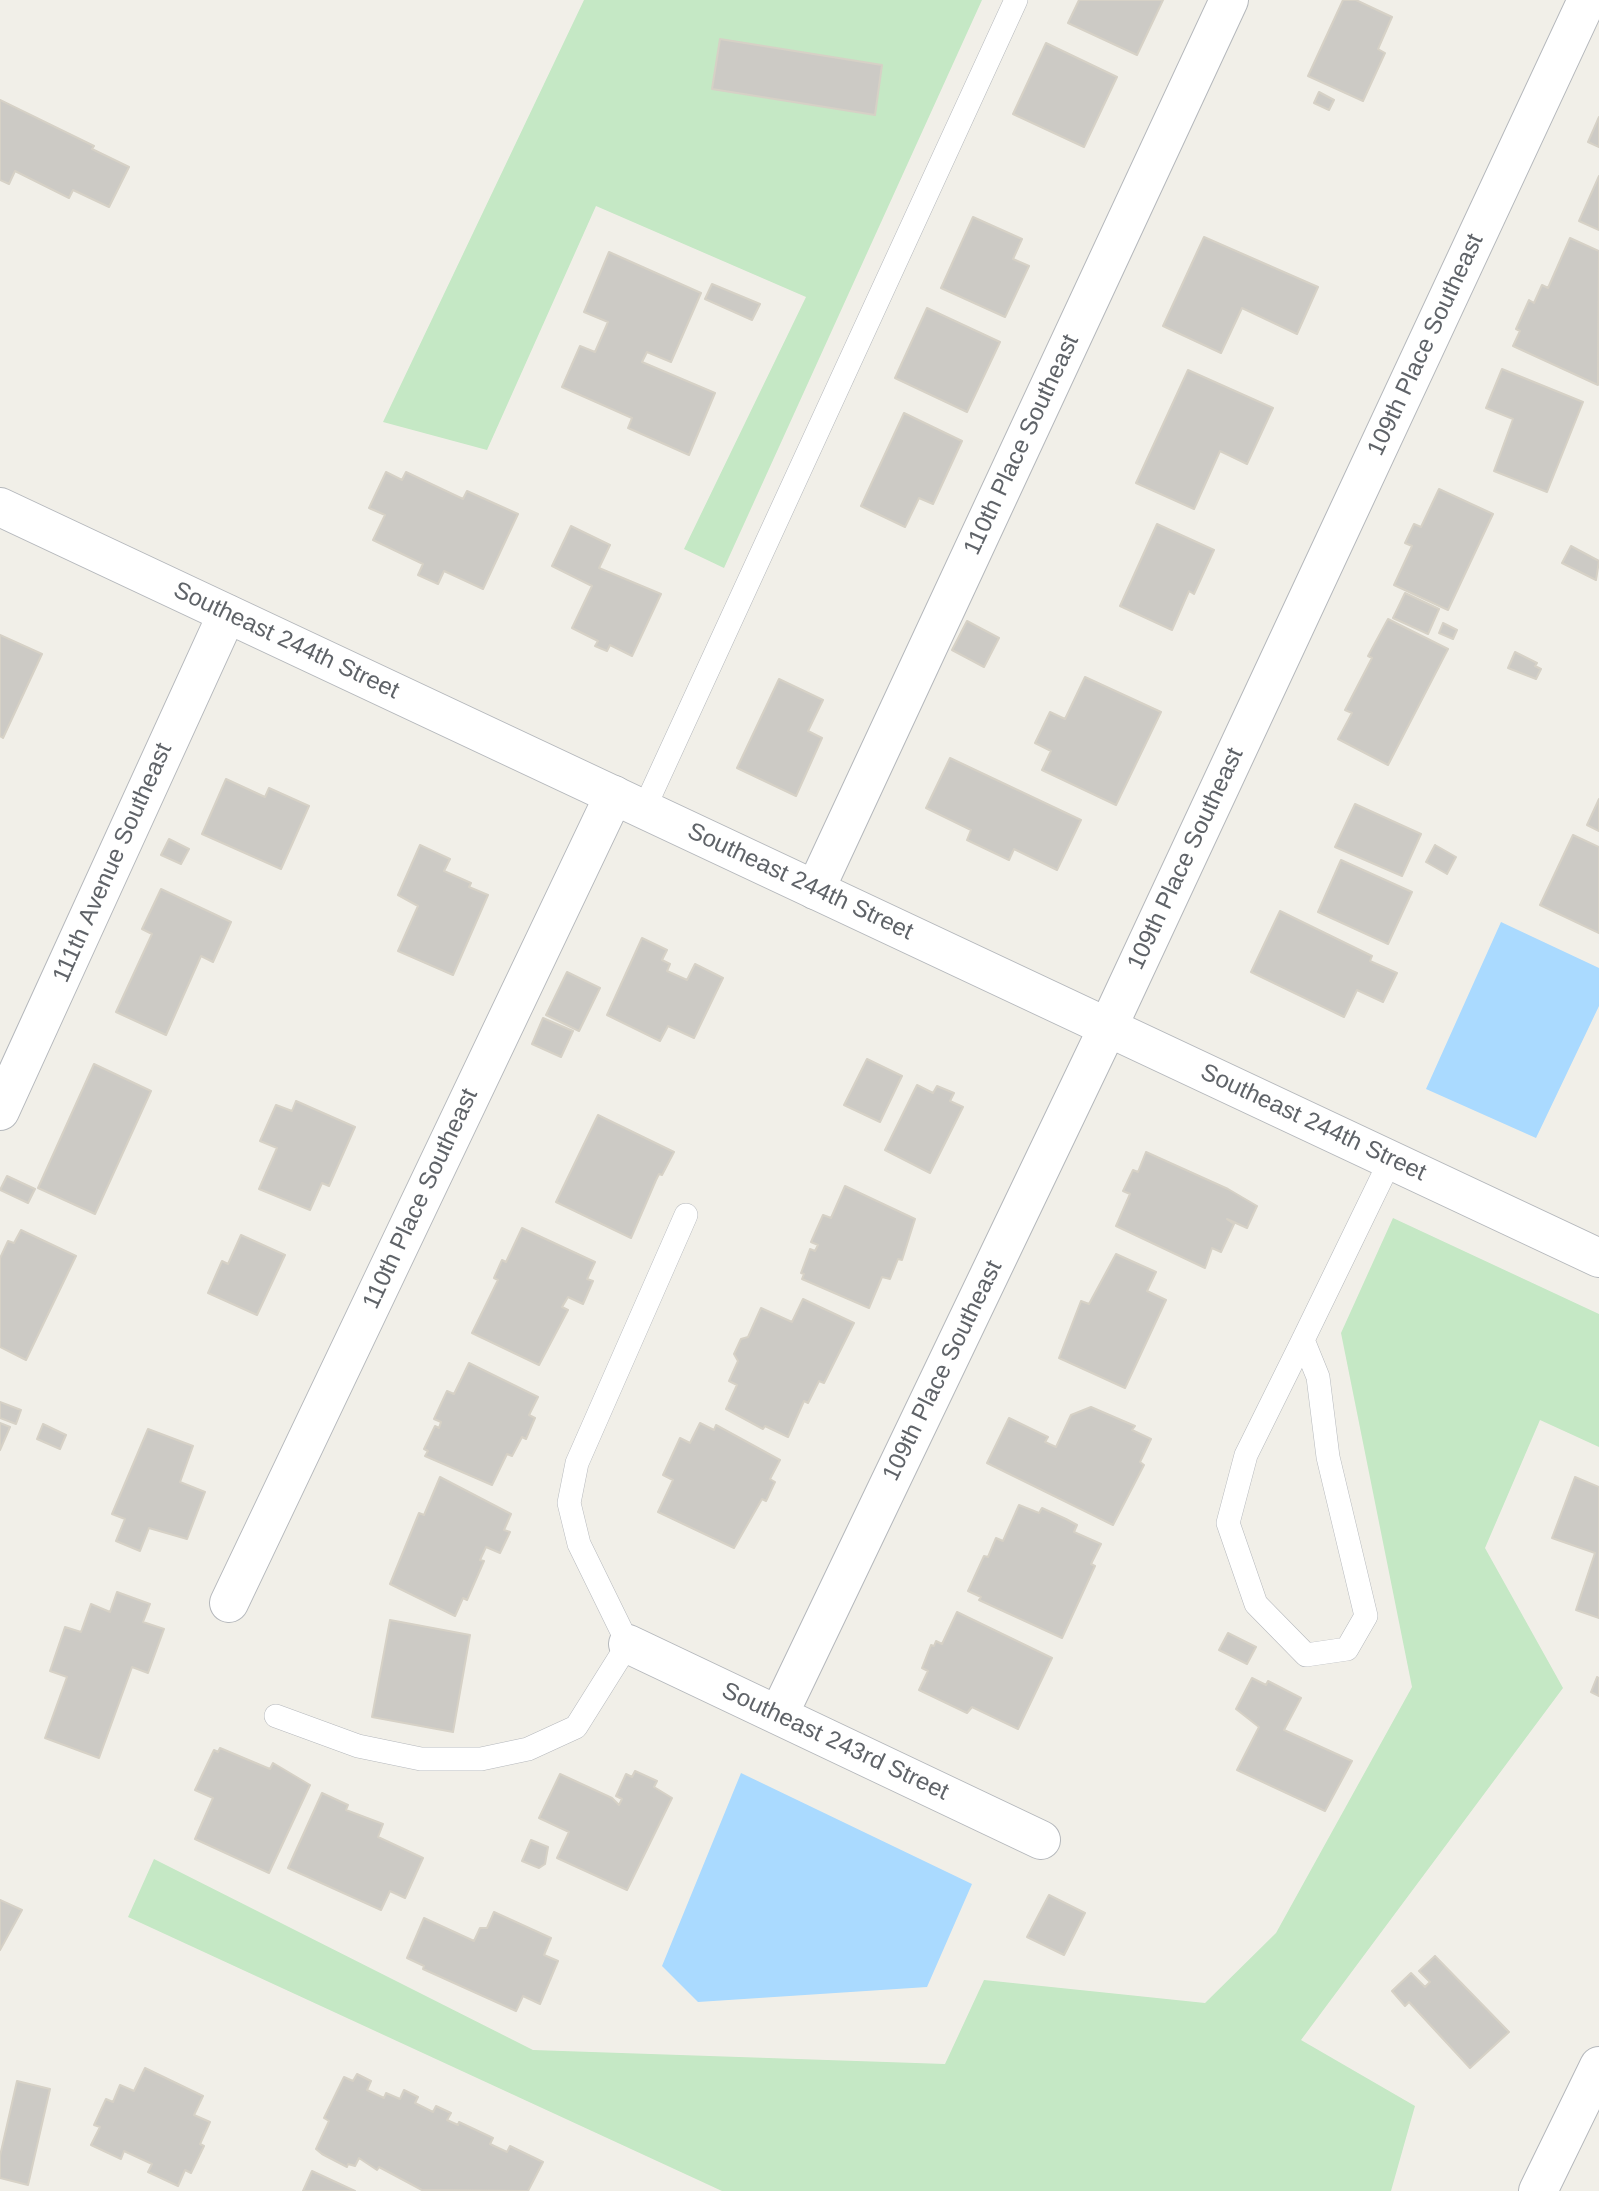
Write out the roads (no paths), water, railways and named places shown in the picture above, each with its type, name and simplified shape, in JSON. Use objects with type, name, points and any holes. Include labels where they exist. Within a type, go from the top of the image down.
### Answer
[{"type":"street","name":"110th Place Southeast","points":[[815,890],[1229,0]]},
{"type":"street","name":"109th Place Southeast","points":[[779,1714],[1108,1027],[1587,0]]},
{"type":"street","name":"Southeast 244th Street","points":[[0,507],[1599,1258]]},
{"type":"street","name":"111th Avenue Southeast","points":[[0,1111],[227,614]]},
{"type":"street","name":"110th Place Southeast","points":[[229,1603],[629,802]]},
{"type":"street","name":"Southeast 243rd Street","points":[[628,1644],[1041,1840]]},
{"type":"street","points":[[1538,2191],[1599,2066]]},
{"type":"lane","points":[[629,802],[1016,0]]},
{"type":"lane","points":[[1303,1339],[1318,1377],[1328,1457],[1366,1616],[1347,1649],[1306,1655],[1256,1604],[1228,1523],[1246,1455],[1391,1159]]},
{"type":"lane","points":[[276,1716],[358,1746],[409,1756],[481,1759],[528,1749],[576,1727],[628,1644],[579,1544],[569,1503],[577,1463],[686,1215]]},
{"type":"water","points":[[1501,922],[1599,968],[1599,1006],[1536,1138],[1426,1089]]},
{"type":"water","points":[[741,1773],[972,1884],[927,1987],[698,2002],[662,1966]]}]
